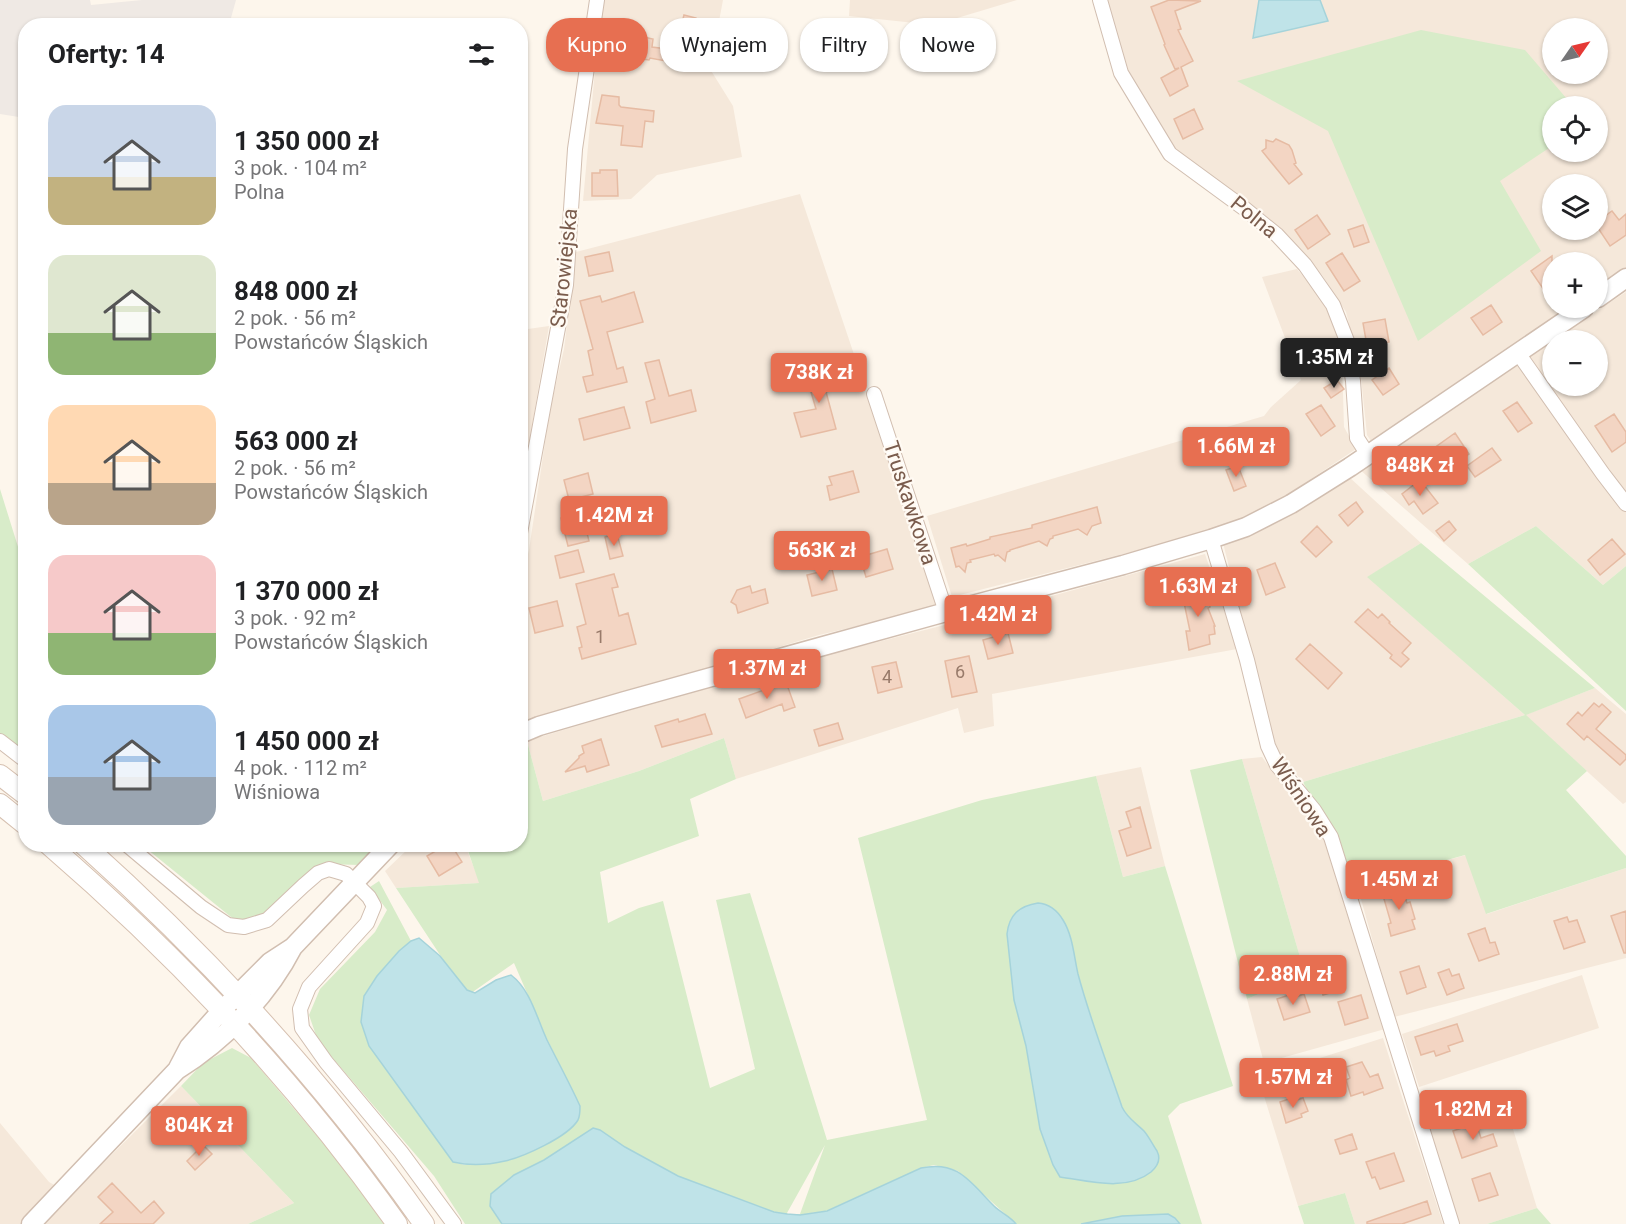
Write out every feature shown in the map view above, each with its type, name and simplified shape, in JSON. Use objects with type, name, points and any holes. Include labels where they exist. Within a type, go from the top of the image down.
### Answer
[{"type":"main road","points":[[0,775],[18,789]]},
{"type":"main road","points":[[0,804],[18,819]]},
{"type":"main road","points":[[57,852],[156,942],[228,1017],[326,1130],[397,1224]]},
{"type":"main road","points":[[92,852],[171,926],[243,1001],[329,1100],[424,1224]]},
{"type":"street","name":"Starowiejska","points":[[528,490],[566,285],[575,149],[597,0]]},
{"type":"street","name":"Polna","points":[[1100,0],[1121,74],[1170,154],[1277,235],[1305,265],[1333,304],[1347,341],[1353,381],[1357,438],[1368,455]]},
{"type":"street","points":[[1608,291],[1626,278]]},
{"type":"street","points":[[528,731],[625,701],[1123,565],[1246,527],[1292,504],[1368,455],[1569,318]]},
{"type":"street","points":[[1518,353],[1626,504]]},
{"type":"street","name":"Truskawkowa","points":[[874,394],[946,612]]},
{"type":"street","name":"Wiśniowa","points":[[1211,539],[1268,746],[1277,765],[1314,810],[1331,837],[1452,1224]]},
{"type":"street","points":[[0,741],[18,755]]},
{"type":"street","points":[[136,852],[201,907],[228,925],[244,927],[267,920],[318,873],[329,869],[346,874],[369,897],[374,906],[372,915],[309,987],[300,1009],[302,1028],[326,1062],[401,1152],[454,1224]]},
{"type":"street","points":[[31,1224],[177,1070],[189,1047],[281,971],[293,947],[384,852]]},
{"type":"shaded area","points":[[0,0],[90,0],[91,5],[142,0],[236,0],[231,18],[18,18],[18,117],[0,114]]},
{"type":"shaded area","points":[[604,0],[723,0],[720,18],[660,18],[660,72],[712,72],[733,106],[742,157],[657,175],[631,199],[583,201],[595,72],[648,72],[648,18],[600,18]]},
{"type":"shaded area","points":[[850,0],[1017,0],[957,18],[900,18],[900,21],[888,20],[888,18],[849,16]]},
{"type":"shaded area","points":[[1107,0],[1626,0],[1626,268],[1608,280],[1608,252],[1542,252],[1542,318],[1553,318],[1371,441],[1367,435],[1360,368],[1346,312],[1322,275],[1266,216],[1175,149],[1126,66]]},
{"type":"shaded area","points":[[800,194],[939,607],[819,635],[528,722],[528,554],[550,409],[564,349],[576,252]]},
{"type":"shaded area","points":[[1297,269],[1320,296],[1334,325],[1342,361],[1344,427],[1356,449],[1263,511],[1210,532],[952,597],[927,516],[1264,416],[1301,380],[1262,277]]},
{"type":"shaded area","points":[[1626,292],[1626,566],[1603,585],[1536,526],[1468,564],[1359,469],[1542,346],[1542,396],[1608,396],[1608,330],[1567,330],[1586,318],[1608,318],[1608,304]]},
{"type":"shaded area","points":[[549,326],[528,449],[528,329]]},
{"type":"shaded area","points":[[1348,476],[1421,543],[1368,577],[1525,715],[1303,782],[1283,759],[1273,740],[1223,543]]},
{"type":"shaded area","points":[[1205,554],[1237,649],[992,694],[994,726],[964,733],[958,708],[736,779],[724,738],[639,771],[543,801],[528,741],[736,678],[964,620]]},
{"type":"shaded area","points":[[1595,688],[1626,714],[1626,802],[1623,804],[1525,715]]},
{"type":"shaded area","points":[[1262,757],[1321,829],[1385,1029],[1264,1063],[1247,999],[1305,974],[1242,759]]},
{"type":"shaded area","points":[[1141,767],[1165,866],[1123,877],[1096,776]]},
{"type":"shaded area","points":[[405,852],[468,852],[480,883],[396,888],[385,871]]},
{"type":"shaded area","points":[[1466,855],[1487,914],[1626,868],[1626,958],[1394,1017],[1357,885]]},
{"type":"shaded area","points":[[1582,975],[1599,1028],[1419,1087],[1402,1034]]},
{"type":"shaded area","points":[[1383,1038],[1443,1224],[1355,1224],[1345,1193],[1298,1206],[1264,1096],[1250,1080]]},
{"type":"shaded area","points":[[181,1086],[294,1203],[248,1224],[42,1224]]},
{"type":"shaded area","points":[[1506,1106],[1537,1208],[1487,1224],[1458,1224],[1428,1130]]},
{"type":"shaded area","points":[[0,1123],[49,1182],[58,1187],[22,1224],[0,1224]]},
{"type":"green space","points":[[1421,30],[1525,50],[1542,70],[1542,84],[1554,84],[1564,96],[1542,96],[1542,153],[1500,181],[1541,251],[1418,341],[1328,131],[1237,81]]},
{"type":"green space","points":[[0,489],[18,547],[18,749],[0,735]]},
{"type":"green space","points":[[1536,526],[1603,585],[1626,566],[1626,711],[1468,564]]},
{"type":"green space","points":[[1421,543],[1595,688],[1526,715],[1587,771],[1566,790],[1626,856],[1626,868],[1486,914],[1465,855],[1357,885],[1303,782],[1525,715],[1367,577]]},
{"type":"green space","points":[[724,738],[736,779],[690,799],[699,836],[600,872],[608,923],[639,908],[663,901],[710,1088],[755,1069],[716,900],[750,893],[827,1140],[927,1120],[858,838],[982,800],[1096,776],[1123,877],[1165,866],[1233,1086],[1180,1104],[1168,1116],[1202,1224],[1016,1224],[958,1171],[934,1165],[921,1168],[826,1211],[811,1213],[803,1224],[787,1214],[774,1212],[678,1176],[625,1147],[600,1130],[593,1129],[544,1160],[514,1175],[490,1206],[502,1224],[465,1224],[434,1176],[318,1041],[309,1015],[320,989],[375,932],[387,910],[370,887],[379,881],[411,941],[399,951],[364,996],[361,1022],[369,1046],[453,1162],[465,1165],[580,1106],[546,1037],[514,963],[467,996],[396,888],[479,883],[468,852],[528,852],[528,745],[543,801],[639,771]],"holes":[[[825,1145],[800,1214],[787,1213]]]},
{"type":"green space","points":[[1242,759],[1305,974],[1247,999],[1190,770]]},
{"type":"green space","points":[[151,852],[372,852],[360,865],[323,864],[262,915],[251,920],[236,921]]},
{"type":"green space","points":[[232,1048],[251,1058],[361,1188],[385,1224],[248,1224],[294,1203],[181,1086],[203,1063]]},
{"type":"green space","points":[[1345,1193],[1355,1224],[1304,1224],[1298,1206]]},
{"type":"green space","points":[[1537,1208],[1551,1224],[1487,1224]]},
{"type":"water","points":[[1259,0],[1320,0],[1328,21],[1253,38]]},
{"type":"water","points":[[1038,903],[1053,908],[1061,916],[1066,926],[1088,1008],[1122,1107],[1146,1133],[1158,1154],[1159,1160],[1151,1172],[1130,1182],[1107,1184],[1060,1177],[1053,1165],[1040,1129],[1026,1046],[1014,1000],[1007,934],[1016,912],[1025,906]]},
{"type":"water","points":[[419,938],[440,956],[467,990],[475,993],[496,980],[511,975],[524,989],[580,1106],[578,1120],[565,1133],[533,1151],[505,1161],[479,1164],[453,1162],[369,1046],[361,1022],[364,996],[377,976],[399,951],[411,941]]},
{"type":"water","points":[[593,1128],[678,1176],[774,1212],[800,1215],[827,1211],[921,1168],[934,1166],[945,1167],[962,1175],[1016,1224],[502,1224],[490,1206],[491,1194],[514,1175],[544,1160]]},
{"type":"water","points":[[1168,1214],[1180,1224],[1081,1224],[1122,1216]]},
{"type":"building","points":[[1169,0],[1201,1],[1175,11],[1181,29],[1178,30],[1193,61],[1181,67],[1188,86],[1170,96],[1161,78],[1179,68],[1175,69],[1151,7]]},
{"type":"building","points":[[648,38],[653,39],[652,47],[660,48],[660,60],[650,58],[648,60]]},
{"type":"building","points":[[602,95],[619,97],[621,107],[654,111],[653,122],[645,121],[642,147],[621,145],[623,126],[596,123]]},
{"type":"building","points":[[1194,109],[1203,129],[1183,139],[1174,119]]},
{"type":"building","points":[[1276,139],[1289,145],[1296,163],[1294,164],[1302,174],[1289,184],[1262,151],[1266,148],[1266,140],[1273,142]]},
{"type":"building","points":[[600,170],[617,170],[618,196],[592,196],[592,173],[600,173]]},
{"type":"building","points":[[1612,211],[1619,220],[1626,214],[1626,235],[1610,246],[1606,240],[1608,240],[1608,214]]},
{"type":"building","points":[[1317,215],[1330,234],[1308,249],[1295,230]]},
{"type":"building","points":[[1363,225],[1369,242],[1354,247],[1348,230]]},
{"type":"building","points":[[609,252],[613,271],[589,276],[585,257]]},
{"type":"building","points":[[1342,253],[1360,281],[1344,291],[1326,263]]},
{"type":"building","points":[[1542,263],[1542,287],[1531,271]]},
{"type":"building","points":[[634,292],[643,322],[607,332],[617,369],[623,367],[627,382],[587,392],[583,377],[593,375],[588,351],[593,349],[580,301],[600,296],[602,302]]},
{"type":"building","points":[[1491,305],[1502,322],[1483,335],[1471,318]]},
{"type":"building","points":[[1385,319],[1389,342],[1367,346],[1363,323]]},
{"type":"building","points":[[659,360],[669,396],[691,390],[696,411],[651,423],[646,402],[655,399],[645,363]]},
{"type":"building","points":[[836,367],[842,387],[826,392],[836,429],[801,437],[794,413],[816,409],[806,375]]},
{"type":"building","points":[[1389,368],[1399,384],[1383,395],[1372,380]]},
{"type":"building","points":[[1337,380],[1344,389],[1331,398],[1324,388]]},
{"type":"building","points":[[1517,402],[1532,423],[1518,432],[1503,411]]},
{"type":"building","points":[[1321,405],[1335,426],[1321,436],[1306,414]]},
{"type":"building","points":[[624,407],[630,428],[584,440],[579,419]]},
{"type":"building","points":[[1614,414],[1626,432],[1626,442],[1612,452],[1595,426]]},
{"type":"building","points":[[1455,433],[1469,454],[1453,465],[1450,460],[1441,466],[1430,451]]},
{"type":"building","points":[[1492,448],[1501,460],[1475,477],[1467,466]]},
{"type":"building","points":[[1238,466],[1246,486],[1234,491],[1226,470]]},
{"type":"building","points":[[853,471],[859,492],[830,500],[827,486],[832,485],[829,477]]},
{"type":"building","points":[[588,473],[593,494],[569,500],[564,480]]},
{"type":"building","points":[[1420,480],[1438,503],[1423,514],[1414,501],[1409,505],[1402,494]]},
{"type":"building","points":[[1356,502],[1363,512],[1348,526],[1339,515]]},
{"type":"building","points":[[1097,507],[1101,523],[1092,526],[1087,535],[1078,529],[1053,536],[1047,546],[1039,541],[1010,550],[1007,552],[1005,561],[994,554],[970,560],[965,572],[959,566],[956,567],[951,548],[966,544],[967,546],[990,539],[990,537],[1032,528],[1032,525]]},
{"type":"building","points":[[582,513],[589,541],[568,546],[561,518]]},
{"type":"building","points":[[1449,521],[1456,530],[1444,541],[1436,531]]},
{"type":"building","points":[[1317,526],[1332,542],[1316,557],[1301,542]]},
{"type":"building","points":[[617,534],[623,556],[610,559],[605,537]]},
{"type":"building","points":[[1612,539],[1625,554],[1600,575],[1588,560]]},
{"type":"building","points":[[887,549],[893,569],[866,577],[860,557]]},
{"type":"building","points":[[578,550],[584,572],[560,578],[555,556]]},
{"type":"building","points":[[1275,563],[1285,587],[1266,595],[1257,570]]},
{"type":"building","points":[[832,569],[837,590],[812,596],[807,575]]},
{"type":"building","points":[[614,574],[618,587],[612,588],[619,616],[628,613],[636,644],[582,659],[579,648],[582,647],[577,627],[586,624],[576,584]]},
{"type":"building","points":[[750,586],[752,593],[765,589],[768,603],[738,613],[736,605],[731,602],[737,590]]},
{"type":"building","points":[[1206,588],[1210,607],[1208,608],[1215,626],[1215,634],[1209,635],[1210,644],[1189,650],[1186,631],[1190,631],[1182,593]]},
{"type":"building","points":[[557,601],[563,626],[535,633],[529,608]]},
{"type":"building","points":[[1368,609],[1378,618],[1382,614],[1411,643],[1402,653],[1409,659],[1401,667],[1390,658],[1392,655],[1355,622]]},
{"type":"building","points":[[1008,633],[1013,653],[988,659],[983,640]]},
{"type":"building","points":[[1310,644],[1342,673],[1328,689],[1296,659]]},
{"type":"building","points":[[969,656],[977,692],[952,697],[945,661]]},
{"type":"building","points":[[896,662],[902,687],[878,693],[872,667]]},
{"type":"building","points":[[786,682],[795,707],[784,711],[782,704],[746,718],[739,699]]},
{"type":"building","points":[[1594,703],[1599,707],[1602,704],[1611,712],[1596,729],[1626,755],[1626,759],[1620,765],[1587,736],[1584,740],[1567,724],[1578,712],[1582,716]]},
{"type":"building","points":[[705,714],[712,734],[662,747],[655,726]]},
{"type":"building","points":[[838,723],[843,739],[819,746],[814,730]]},
{"type":"building","points":[[601,739],[609,765],[587,772],[585,766],[565,772],[584,753],[582,746]]},
{"type":"building","points":[[1140,807],[1151,848],[1127,856],[1119,831],[1131,827],[1126,812]]},
{"type":"building","points":[[434,852],[456,852],[462,862],[439,876],[427,856]]},
{"type":"building","points":[[1401,886],[1407,903],[1410,902],[1415,919],[1412,920],[1415,929],[1391,936],[1388,924],[1391,923],[1382,892]]},
{"type":"building","points":[[1626,911],[1626,953],[1624,953],[1611,916]]},
{"type":"building","points":[[1567,917],[1569,922],[1577,920],[1585,942],[1564,949],[1554,921]]},
{"type":"building","points":[[1485,928],[1490,943],[1495,942],[1499,954],[1479,961],[1468,934]]},
{"type":"building","points":[[1419,966],[1426,987],[1407,994],[1400,972]]},
{"type":"building","points":[[1449,969],[1452,976],[1459,974],[1464,988],[1447,995],[1438,973]]},
{"type":"building","points":[[1338,973],[1343,989],[1323,995],[1318,979]]},
{"type":"building","points":[[1295,993],[1296,997],[1304,994],[1310,1012],[1284,1020],[1277,999]]},
{"type":"building","points":[[1361,995],[1368,1018],[1345,1025],[1338,1002]]},
{"type":"building","points":[[1457,1024],[1463,1041],[1448,1046],[1450,1051],[1436,1056],[1434,1051],[1421,1055],[1415,1037]]},
{"type":"building","points":[[1362,1062],[1370,1077],[1378,1074],[1383,1088],[1364,1095],[1363,1092],[1351,1096],[1346,1080],[1350,1078],[1346,1067]]},
{"type":"building","points":[[1295,1097],[1297,1100],[1303,1098],[1308,1111],[1301,1114],[1302,1117],[1286,1123],[1280,1102]]},
{"type":"building","points":[[184,1108],[197,1121],[194,1124],[197,1128],[184,1141],[168,1124]]},
{"type":"building","points":[[1476,1123],[1481,1138],[1493,1134],[1497,1146],[1462,1158],[1453,1131]]},
{"type":"building","points":[[1352,1134],[1357,1149],[1340,1154],[1335,1140]]},
{"type":"building","points":[[203,1145],[212,1154],[195,1170],[187,1161]]},
{"type":"building","points":[[1394,1153],[1404,1181],[1380,1189],[1375,1177],[1372,1178],[1366,1162]]},
{"type":"building","points":[[1490,1173],[1498,1195],[1479,1201],[1472,1179]]},
{"type":"building","points":[[112,1183],[141,1213],[154,1201],[164,1213],[153,1224],[100,1224],[113,1212],[98,1197]]},
{"type":"building","points":[[1427,1201],[1431,1214],[1402,1224],[1367,1224],[1367,1222]]}]
